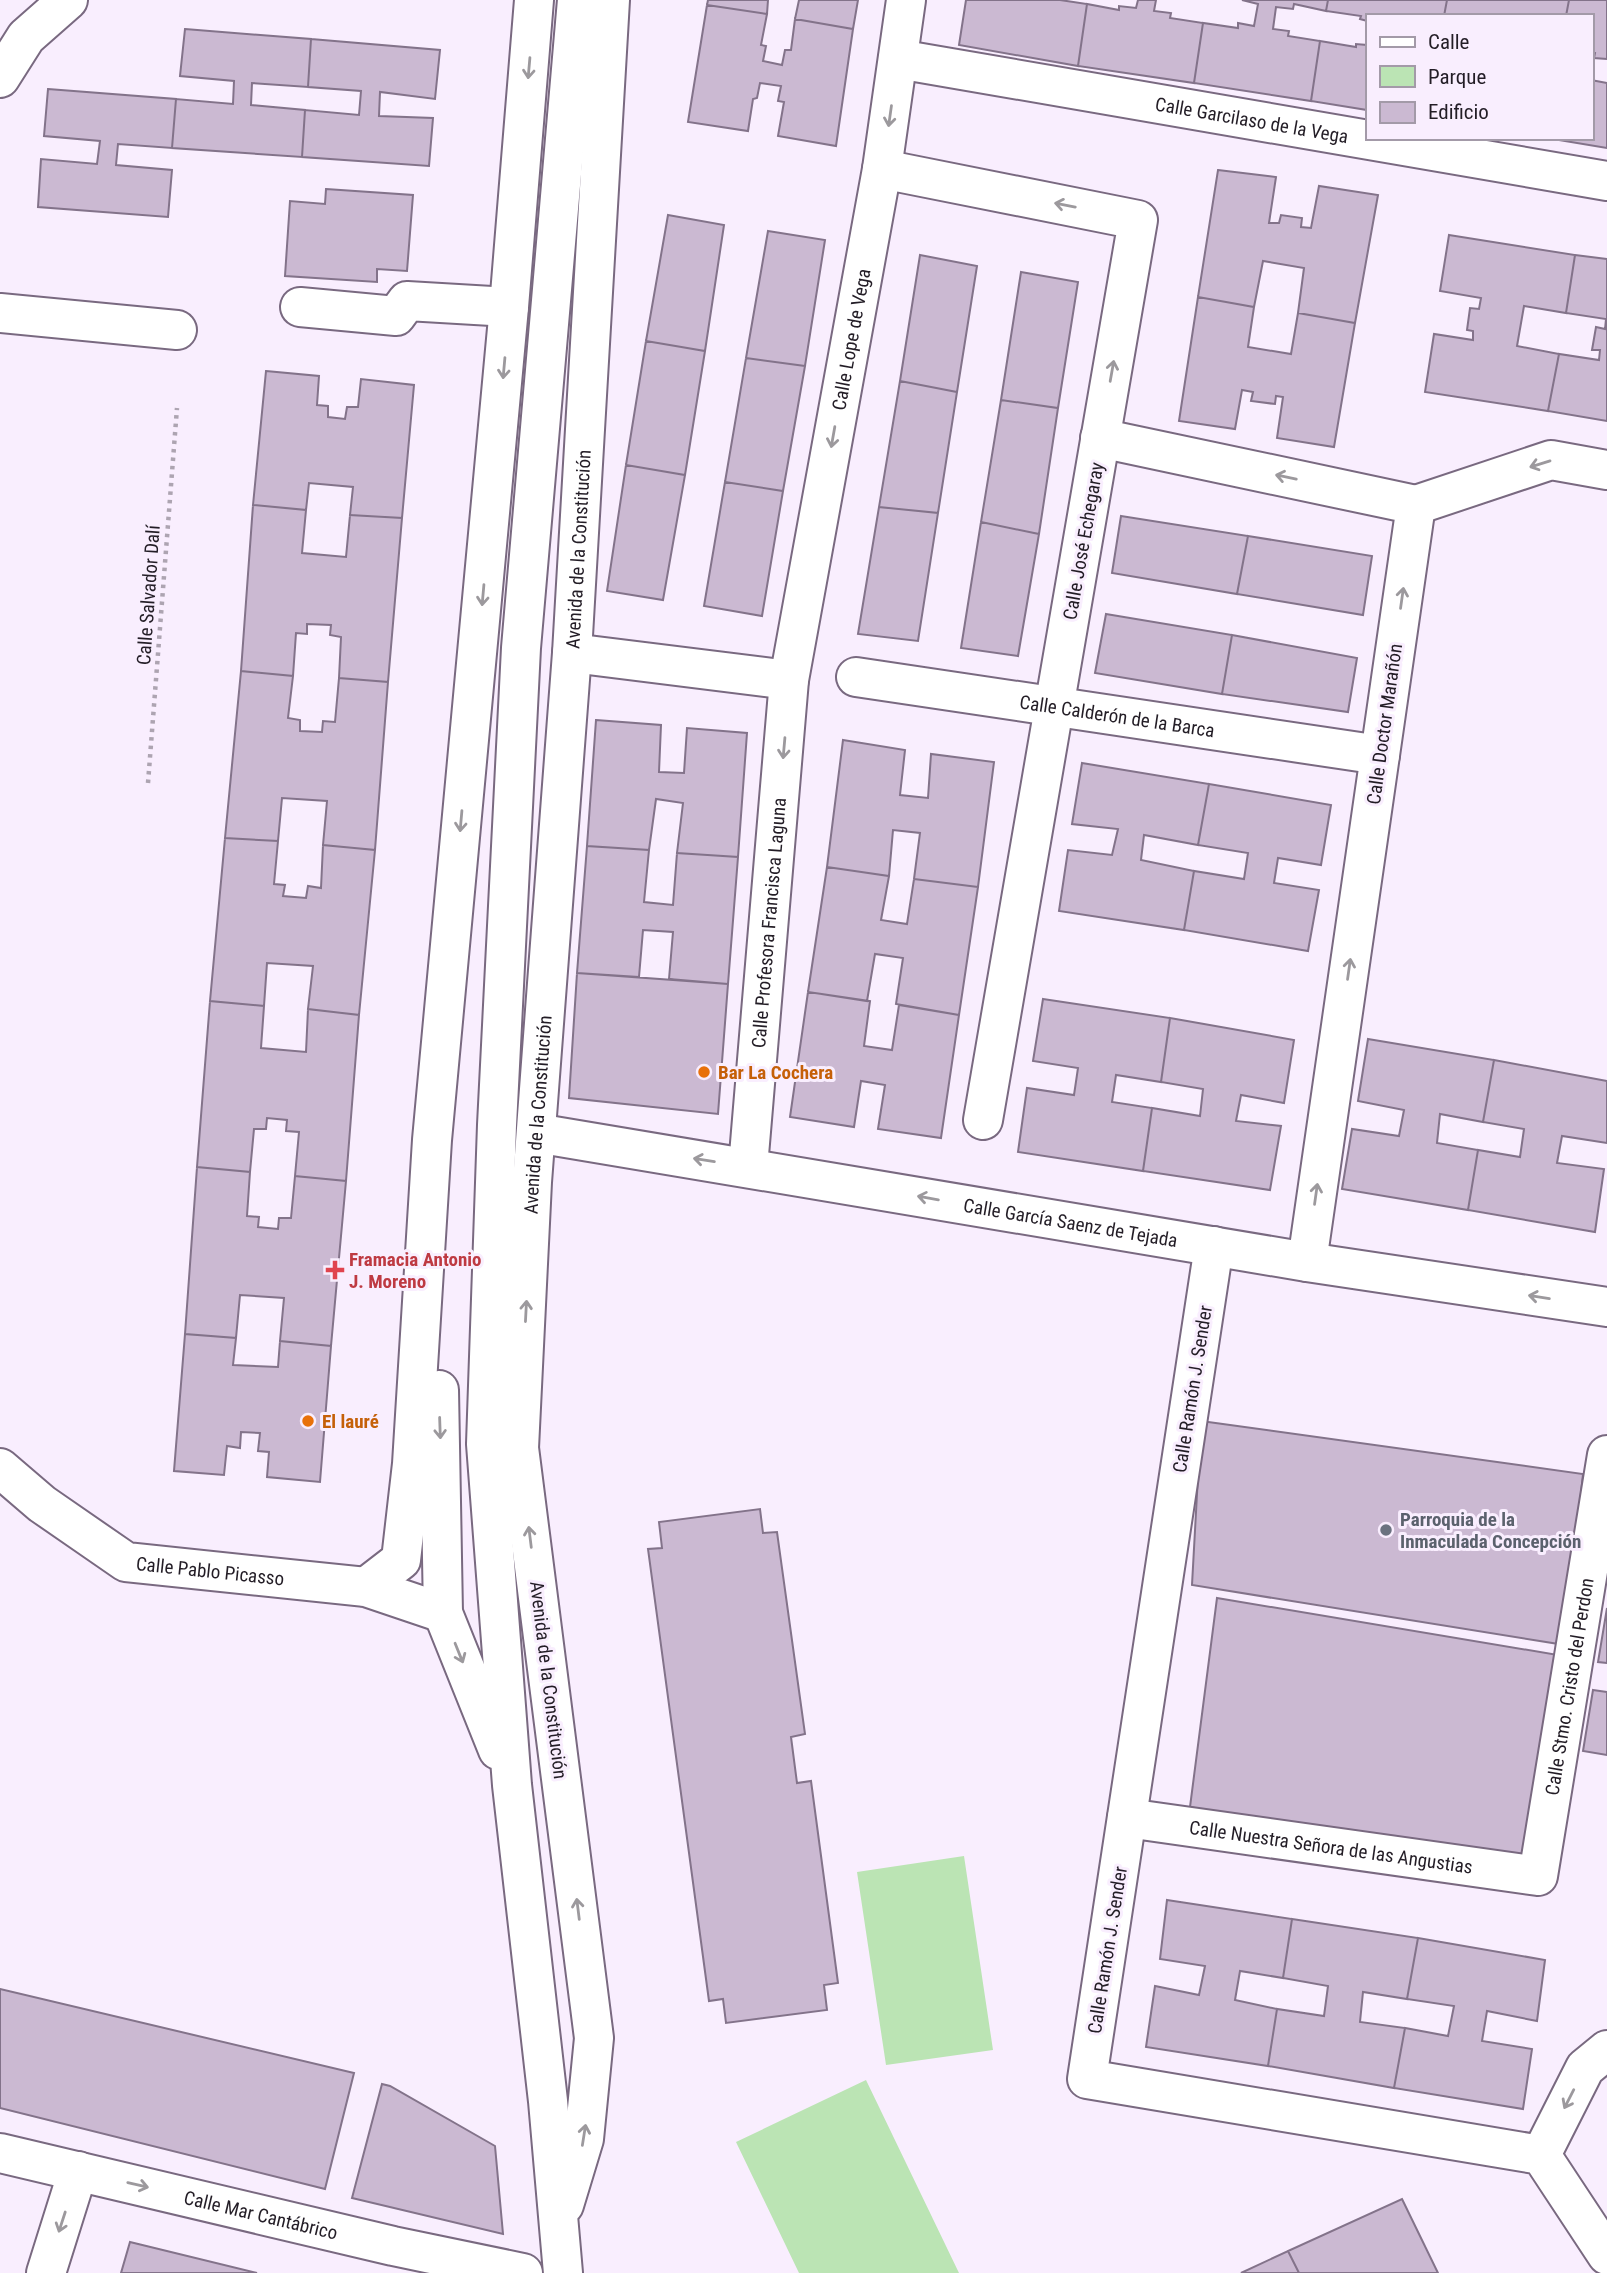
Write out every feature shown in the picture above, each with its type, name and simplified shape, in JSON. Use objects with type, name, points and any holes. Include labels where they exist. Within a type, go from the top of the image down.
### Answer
[{"type":"street","points":[[0,78],[26,37],[68,0]]},
{"type":"street","name":"Avenida de la Constitución","points":[[366,1587],[401,1560],[412,1464],[432,1140],[509,307],[534,0]]},
{"type":"street","name":"Avenida de la Constitución","points":[[563,2273],[548,2101],[513,1785],[486,1444],[497,1125],[521,648],[577,0]]},
{"type":"street","name":"Avenida de la Constitución","points":[[559,2224],[584,2139],[594,2038],[519,1448],[536,1133],[572,653],[610,0]]},
{"type":"street","name":"Calle Lope de Vega","points":[[789,680],[882,169],[906,0]]},
{"type":"street","name":"Calle Garcilaso de la Vega","points":[[898,59],[1366,140]]},
{"type":"street","name":"Calle Garcilaso de la Vega","points":[[1369,140],[1607,181]]},
{"type":"street","name":"Calle José Echegaray","points":[[882,169],[1138,220],[983,1120]]},
{"type":"street","points":[[300,307],[396,316],[407,302],[509,307]]},
{"type":"street","points":[[0,313],[177,330]]},
{"type":"street","points":[[1100,438],[1416,505],[1551,460],[1607,470]]},
{"type":"street","name":"Calle Doctor Marañón","points":[[1307,1262],[1416,505]]},
{"type":"street","points":[[572,653],[789,680]]},
{"type":"street","name":"Calle Calderón de la Barca","points":[[856,677],[1380,755]]},
{"type":"street","name":"Calle Profesora Francisca Laguna","points":[[748,1167],[789,680]]},
{"type":"street","name":"Calle García Saenz de Tejada","points":[[536,1133],[1307,1262],[1607,1307]]},
{"type":"street","name":"Avenida de la Constitución","points":[[432,1140],[443,1613],[513,1785]]},
{"type":"street","name":"Calle Ramón J. Sender","points":[[1214,1246],[1087,2079],[1541,2155]]},
{"type":"street","name":"Calle Stmo. Cristo del Perdon","points":[[1538,1876],[1600,1543],[1607,1455]]},
{"type":"street","name":"Calle Pablo Picasso","points":[[0,1468],[42,1504],[127,1562],[366,1587],[443,1613]]},
{"type":"street","name":"Calle Nuestra Señora de las Angustias","points":[[1126,1818],[1538,1876]]},
{"type":"street","points":[[1607,2050],[1585,2068],[1541,2155],[1607,2255]]},
{"type":"street","name":"Calle Mar Cantábrico","points":[[0,2153],[78,2171],[392,2260],[523,2273]]},
{"type":"street","points":[[46,2273],[78,2171]]},
{"type":"path","name":"Calle Salvador Dalí","points":[[148,783],[177,408]]},
{"type":"green space","points":[[964,1856],[993,2050],[886,2065],[857,1872]]},
{"type":"green space","points":[[866,2080],[959,2273],[799,2273],[736,2142]]},
{"type":"building","points":[[708,0],[768,0],[767,14],[707,5]]},
{"type":"building","points":[[799,0],[858,0],[853,29],[795,19]]},
{"type":"building","points":[[966,0],[1060,0],[1087,4],[1078,66],[959,45]]},
{"type":"building","points":[[1138,0],[1156,0],[1154,11],[1171,13],[1170,18],[1203,23],[1194,83],[1078,66],[1087,4],[1119,10],[1119,6],[1136,8]]},
{"type":"building","points":[[1242,0],[1328,0],[1326,11],[1294,4],[1293,9],[1276,7],[1273,29],[1289,31],[1288,36],[1320,41],[1311,101],[1194,83],[1203,23],[1238,28],[1238,23],[1254,26],[1258,4]]},
{"type":"building","points":[[1328,0],[1447,0],[1444,14],[1366,14],[1366,21],[1360,19],[1361,16],[1326,11]]},
{"type":"building","points":[[1447,0],[1569,0],[1566,14],[1444,14]]},
{"type":"building","points":[[1569,0],[1607,0],[1607,59],[1594,58],[1593,14],[1566,14]]},
{"type":"building","points":[[707,5],[767,14],[761,45],[766,46],[763,61],[782,65],[785,50],[791,50],[795,19],[853,29],[836,146],[778,136],[784,102],[778,101],[781,86],[760,83],[757,98],[753,99],[748,131],[688,122]]},
{"type":"building","points":[[185,29],[311,39],[308,87],[252,83],[251,105],[305,110],[302,157],[172,148],[176,99],[233,104],[234,81],[180,76]]},
{"type":"building","points":[[311,39],[440,50],[435,99],[380,92],[379,116],[433,118],[429,166],[302,157],[305,110],[359,115],[361,91],[308,87]]},
{"type":"building","points":[[1320,41],[1356,47],[1356,44],[1366,45],[1366,110],[1311,101]]},
{"type":"building","points":[[1593,80],[1607,83],[1607,148],[1559,140],[1593,140]]},
{"type":"building","points":[[48,89],[176,99],[172,148],[118,144],[116,165],[172,170],[168,217],[38,207],[41,159],[97,164],[100,141],[44,136]]},
{"type":"building","points":[[1218,170],[1276,177],[1269,223],[1279,223],[1281,215],[1302,218],[1301,227],[1311,228],[1319,186],[1378,195],[1355,323],[1298,313],[1304,268],[1263,261],[1254,307],[1198,297]]},
{"type":"building","points":[[326,189],[413,195],[407,271],[377,269],[377,282],[285,276],[290,201],[325,204]]},
{"type":"building","points":[[668,215],[724,225],[705,351],[646,341]]},
{"type":"building","points":[[768,231],[825,240],[805,366],[746,358]]},
{"type":"building","points":[[1449,235],[1575,255],[1566,313],[1524,306],[1517,346],[1559,354],[1548,411],[1425,392],[1434,334],[1473,340],[1473,331],[1467,330],[1470,308],[1479,309],[1481,298],[1440,291]]},
{"type":"building","points":[[920,255],[977,266],[957,392],[900,381]]},
{"type":"building","points":[[1575,255],[1607,259],[1607,421],[1548,411],[1559,354],[1599,360],[1600,350],[1592,350],[1596,327],[1605,329],[1606,319],[1566,313]]},
{"type":"building","points":[[1021,272],[1078,282],[1058,408],[1001,400]]},
{"type":"building","points":[[1198,297],[1254,307],[1248,347],[1291,354],[1298,313],[1355,323],[1334,447],[1277,438],[1283,397],[1276,396],[1275,404],[1251,401],[1253,392],[1242,390],[1235,429],[1179,421]]},
{"type":"building","points":[[646,341],[705,351],[685,475],[626,465]]},
{"type":"building","points":[[746,358],[805,366],[783,491],[725,482]]},
{"type":"building","points":[[266,371],[319,376],[317,405],[328,406],[328,417],[345,419],[347,407],[358,407],[361,379],[414,385],[402,518],[350,515],[353,487],[309,483],[306,510],[253,505]]},
{"type":"building","points":[[900,381],[957,392],[938,513],[879,507]]},
{"type":"building","points":[[1001,400],[1058,408],[1039,534],[981,522]]},
{"type":"building","points":[[626,465],[685,475],[663,600],[607,591]]},
{"type":"building","points":[[725,482],[783,491],[762,616],[704,606]]},
{"type":"building","points":[[253,505],[306,510],[302,553],[346,557],[350,515],[402,518],[388,682],[339,678],[341,637],[330,635],[331,625],[307,624],[307,634],[296,633],[293,676],[241,671]]},
{"type":"building","points":[[879,507],[938,513],[918,641],[858,634]]},
{"type":"building","points":[[1121,516],[1248,536],[1237,594],[1112,573]]},
{"type":"building","points":[[981,522],[1039,534],[1018,656],[961,648]]},
{"type":"building","points":[[1248,536],[1372,556],[1363,615],[1237,594]]},
{"type":"building","points":[[1106,614],[1232,635],[1222,694],[1095,673]]},
{"type":"building","points":[[1232,635],[1357,658],[1348,712],[1222,694]]},
{"type":"building","points":[[241,671],[293,676],[288,718],[300,720],[300,731],[322,732],[323,721],[335,722],[339,678],[388,682],[375,850],[323,845],[327,801],[282,798],[278,841],[225,838]]},
{"type":"building","points":[[596,720],[661,725],[659,772],[684,773],[687,728],[747,733],[738,857],[677,853],[683,803],[656,799],[649,850],[587,846]]},
{"type":"building","points":[[843,740],[905,750],[900,795],[928,798],[931,754],[994,762],[978,887],[914,879],[920,833],[893,830],[889,876],[827,867]]},
{"type":"building","points":[[1082,763],[1209,784],[1198,845],[1144,835],[1141,860],[1194,871],[1184,930],[1059,911],[1068,850],[1112,855],[1118,829],[1072,824]]},
{"type":"building","points":[[1209,784],[1331,805],[1321,865],[1278,858],[1274,883],[1319,890],[1308,951],[1184,930],[1194,871],[1244,879],[1248,853],[1198,845]]},
{"type":"building","points":[[225,838],[278,841],[274,884],[285,885],[283,896],[306,898],[308,886],[321,888],[323,845],[375,850],[359,1015],[308,1009],[313,966],[267,963],[264,1006],[210,1001]]},
{"type":"building","points":[[587,846],[649,850],[644,902],[673,905],[677,853],[738,857],[728,984],[669,979],[673,932],[643,930],[639,977],[577,973]]},
{"type":"building","points":[[827,867],[889,876],[881,920],[907,924],[914,879],[978,887],[959,1015],[896,1004],[903,958],[875,954],[867,1001],[808,992]]},
{"type":"building","points":[[577,973],[728,984],[718,1114],[569,1098]]},
{"type":"building","points":[[808,992],[870,1001],[864,1046],[892,1050],[899,1005],[959,1015],[941,1138],[878,1129],[885,1085],[861,1081],[854,1127],[790,1117]]},
{"type":"building","points":[[1043,999],[1170,1018],[1161,1082],[1116,1075],[1112,1102],[1152,1108],[1143,1171],[1018,1152],[1027,1088],[1074,1095],[1078,1068],[1033,1061]]},
{"type":"building","points":[[210,1001],[264,1006],[261,1048],[306,1052],[308,1009],[359,1015],[346,1181],[295,1176],[299,1132],[286,1131],[287,1120],[267,1118],[266,1129],[254,1129],[250,1172],[197,1167]]},
{"type":"building","points":[[1170,1018],[1294,1040],[1284,1103],[1241,1095],[1236,1121],[1281,1126],[1270,1190],[1143,1171],[1152,1108],[1200,1116],[1203,1089],[1161,1082]]},
{"type":"building","points":[[1368,1039],[1494,1060],[1483,1122],[1440,1114],[1437,1143],[1478,1150],[1468,1210],[1342,1189],[1352,1129],[1399,1136],[1404,1110],[1358,1101]]},
{"type":"building","points":[[1494,1060],[1607,1081],[1607,1143],[1562,1136],[1557,1163],[1604,1169],[1595,1232],[1468,1210],[1478,1150],[1520,1157],[1524,1129],[1483,1122]]},
{"type":"building","points":[[197,1167],[250,1172],[247,1216],[259,1217],[258,1227],[278,1229],[279,1218],[291,1218],[295,1176],[346,1181],[331,1346],[280,1341],[284,1298],[240,1295],[236,1338],[185,1334]]},
{"type":"building","points":[[185,1334],[236,1338],[233,1365],[278,1367],[280,1341],[331,1346],[320,1482],[267,1477],[269,1452],[258,1451],[260,1433],[241,1432],[240,1448],[227,1446],[224,1475],[174,1471]]},
{"type":"building","name":"Parroquia de la Inmaculada Concepción","points":[[1201,1421],[1583,1474],[1565,1645],[1192,1585]]},
{"type":"building","points":[[760,1509],[763,1533],[777,1532],[805,1734],[791,1737],[797,1783],[811,1781],[838,1983],[824,1985],[827,2010],[726,2023],[723,1999],[709,2001],[648,1549],[662,1548],[659,1522]]},
{"type":"building","points":[[1217,1598],[1558,1655],[1526,1875],[1190,1807]]},
{"type":"building","points":[[1607,1608],[1607,1663],[1598,1662]]},
{"type":"building","points":[[1593,1690],[1607,1692],[1607,1755],[1583,1751]]},
{"type":"building","points":[[1167,1900],[1292,1919],[1283,1978],[1240,1971],[1235,2000],[1277,2009],[1268,2066],[1146,2047],[1155,1986],[1199,1995],[1205,1966],[1160,1959]]},
{"type":"building","points":[[1292,1919],[1418,1938],[1407,1999],[1363,1992],[1360,2022],[1405,2028],[1394,2088],[1268,2066],[1277,2009],[1324,2016],[1328,1986],[1283,1978]]},
{"type":"building","points":[[1418,1938],[1545,1960],[1537,2021],[1487,2011],[1482,2041],[1532,2049],[1523,2109],[1394,2088],[1405,2028],[1448,2036],[1454,2006],[1407,1999]]},
{"type":"building","points":[[0,1989],[354,2073],[325,2189],[0,2108]]},
{"type":"building","points":[[382,2084],[495,2146],[503,2234],[352,2198]]},
{"type":"building","points":[[1402,2199],[1438,2273],[1299,2273],[1288,2251]]},
{"type":"building","points":[[130,2242],[257,2273],[121,2273]]},
{"type":"building","points":[[1288,2251],[1299,2273],[1241,2273]]},
{"type":"place","name":"Bar La Cochera","points":[[704,1072]]},
{"type":"place","name":"Framacia Antonio J. Moreno","points":[[335,1270]]},
{"type":"place","name":"El lauré","points":[[308,1421]]},
{"type":"place","name":"Parroquia de la Inmaculada Concepción","points":[[1386,1530]]}]
